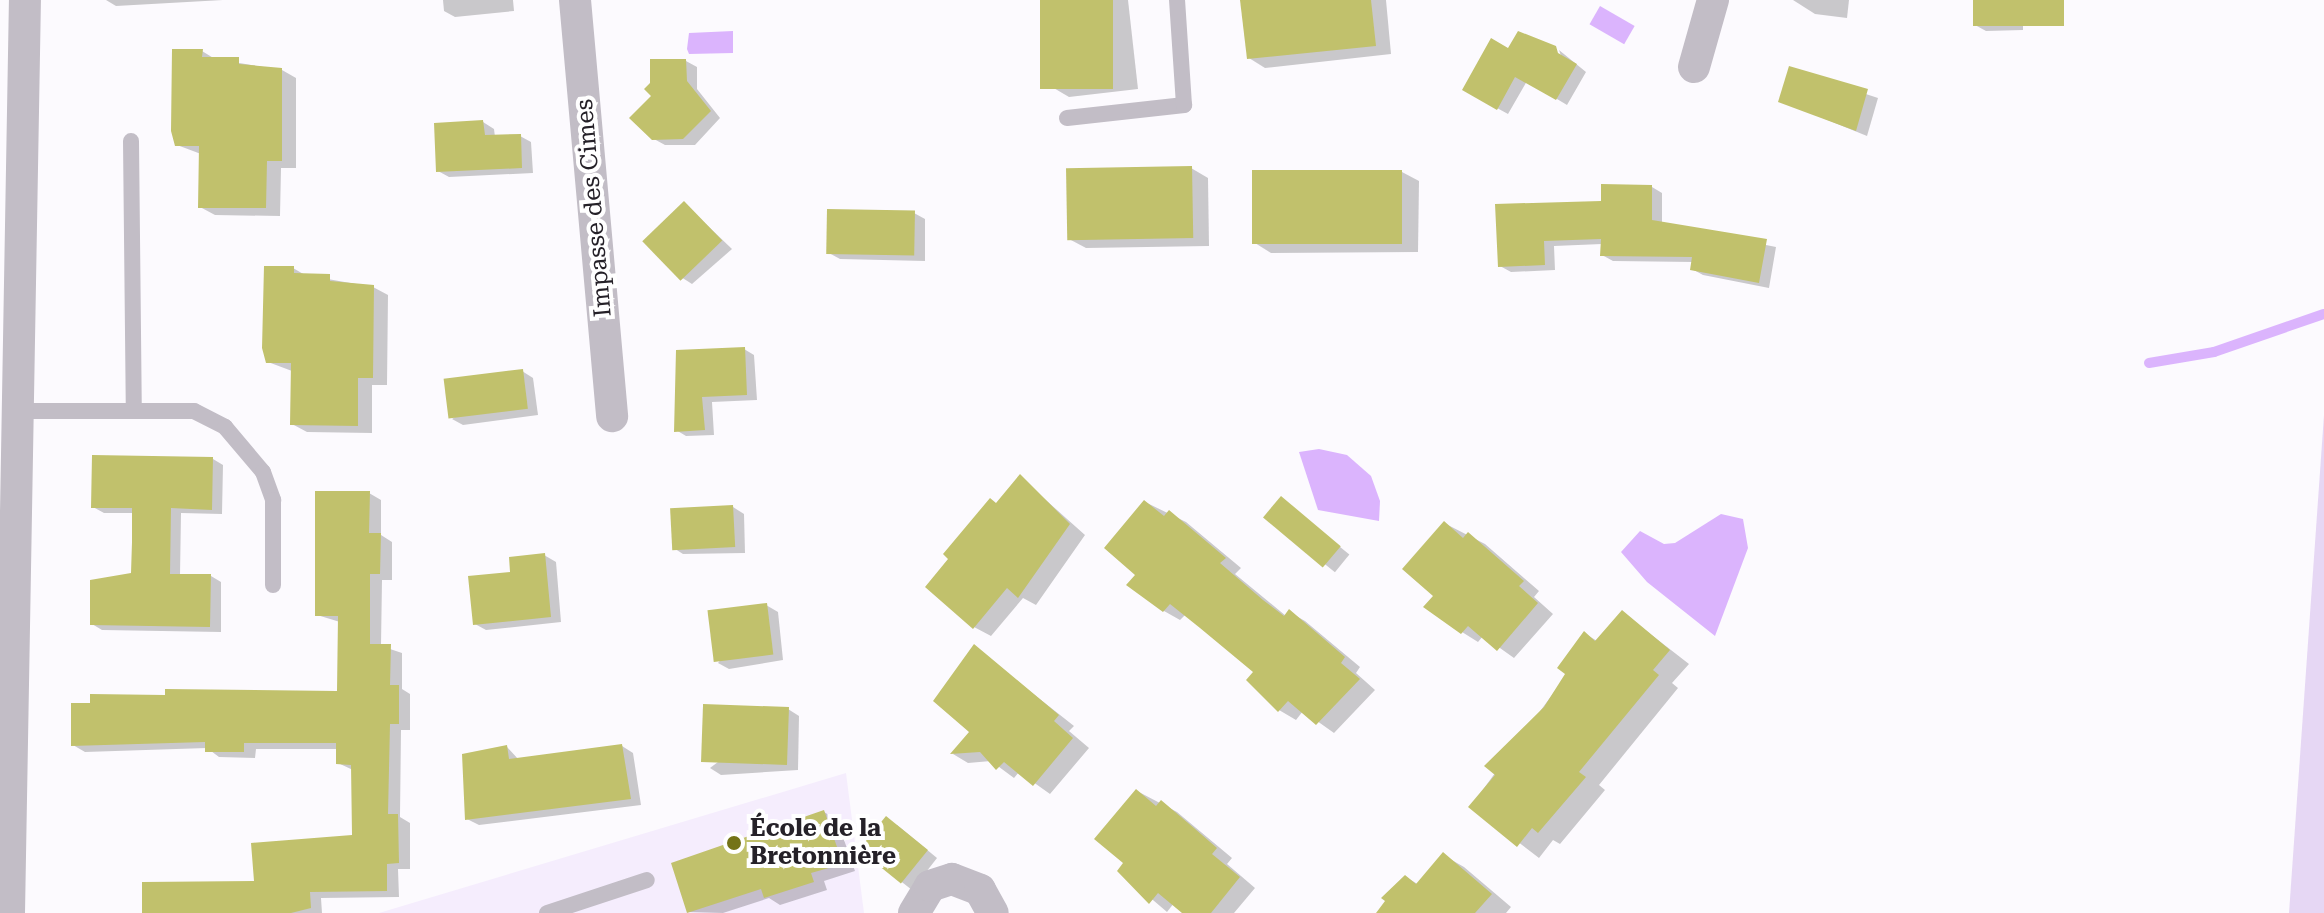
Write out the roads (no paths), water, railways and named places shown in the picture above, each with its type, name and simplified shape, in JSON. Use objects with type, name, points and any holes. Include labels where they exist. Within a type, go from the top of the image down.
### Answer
[{"type":"street","points":[[9,913],[25,0]]},
{"type":"street","name":"Impasse des Cimes","points":[[575,0],[612,416]]},
{"type":"street","points":[[1694,67],[1713,0]]},
{"type":"street","points":[[914,913],[930,886],[952,879],[980,890],[993,913]]},
{"type":"lane","points":[[1067,118],[1184,105],[1177,0]]},
{"type":"lane","points":[[131,141],[134,407]]},
{"type":"lane","points":[[19,411],[134,407],[194,411],[225,427],[263,472],[273,500],[273,585]]},
{"type":"lane","points":[[547,913],[647,880]]},
{"type":"waterway","points":[[2149,363],[2214,352],[2324,314]]},
{"type":"place","name":"École de la Bretonnière","points":[[734,843]]}]
